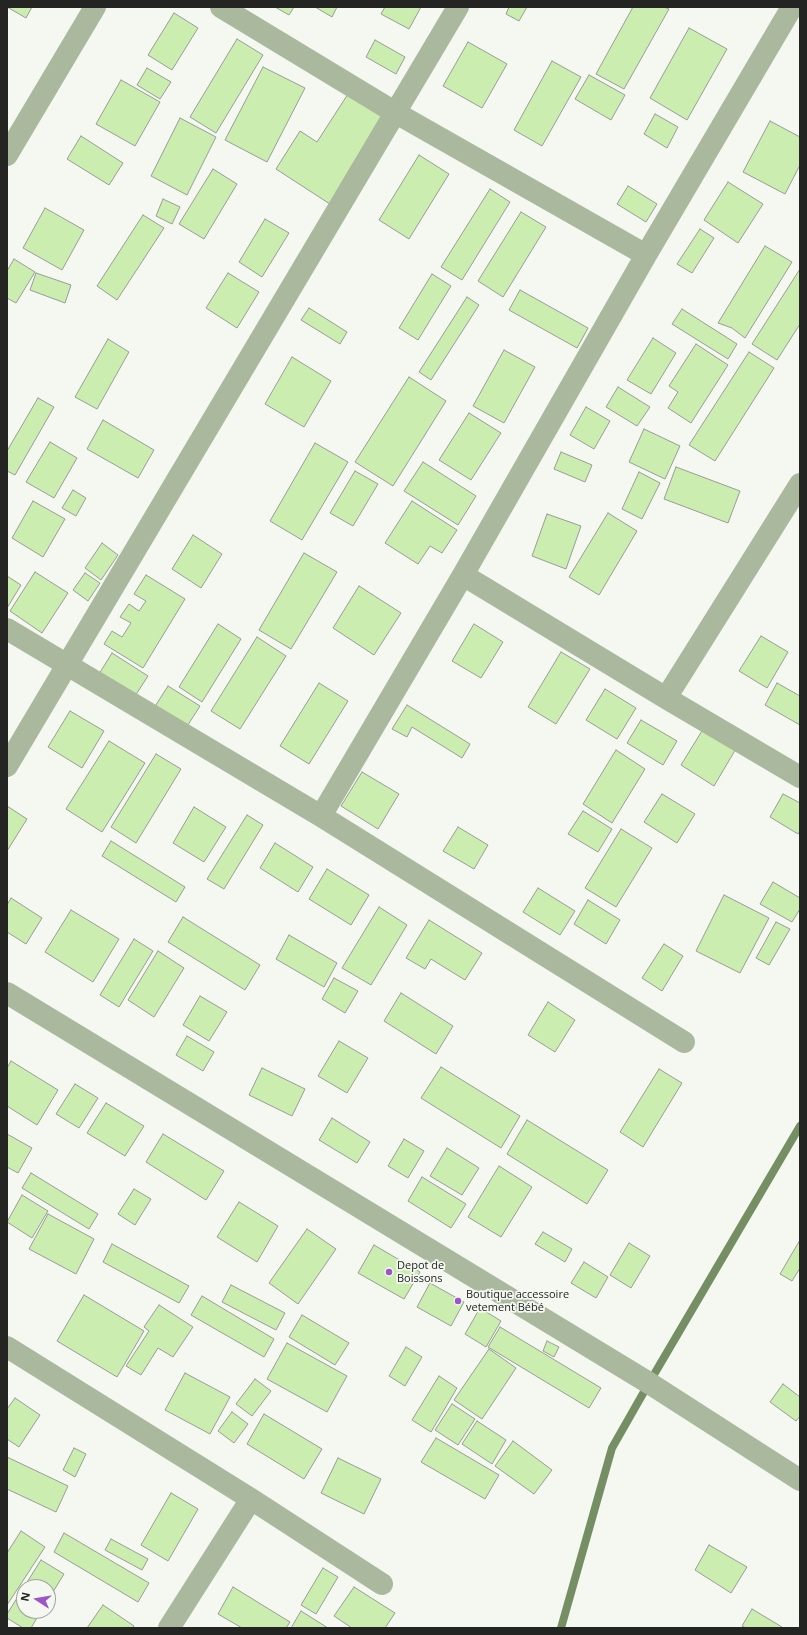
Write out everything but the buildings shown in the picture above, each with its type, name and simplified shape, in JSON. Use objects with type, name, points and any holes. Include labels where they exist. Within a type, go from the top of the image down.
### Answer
[{"type":"street","points":[[7,155],[95,7]]},
{"type":"street","points":[[221,7],[396,113],[646,255]]},
{"type":"street","points":[[7,766],[458,7]]},
{"type":"street","points":[[322,816],[463,575],[646,255],[792,7]]},
{"type":"street","points":[[666,698],[800,484]]},
{"type":"street","points":[[463,575],[800,777]]},
{"type":"street","points":[[7,629],[322,816],[684,1042]]},
{"type":"street","points":[[7,993],[649,1383],[800,1480]]},
{"type":"street","points":[[7,1347],[251,1499],[382,1584]]},
{"type":"street","points":[[169,1628],[251,1499]]},
{"type":"waterway","points":[[561,1628],[612,1448],[800,1126]]},
{"type":"place","name":"Depot de Boissons","points":[[389,1272]]},
{"type":"place","name":"Boutique accessoire vetement Bébé","points":[[458,1301]]}]
